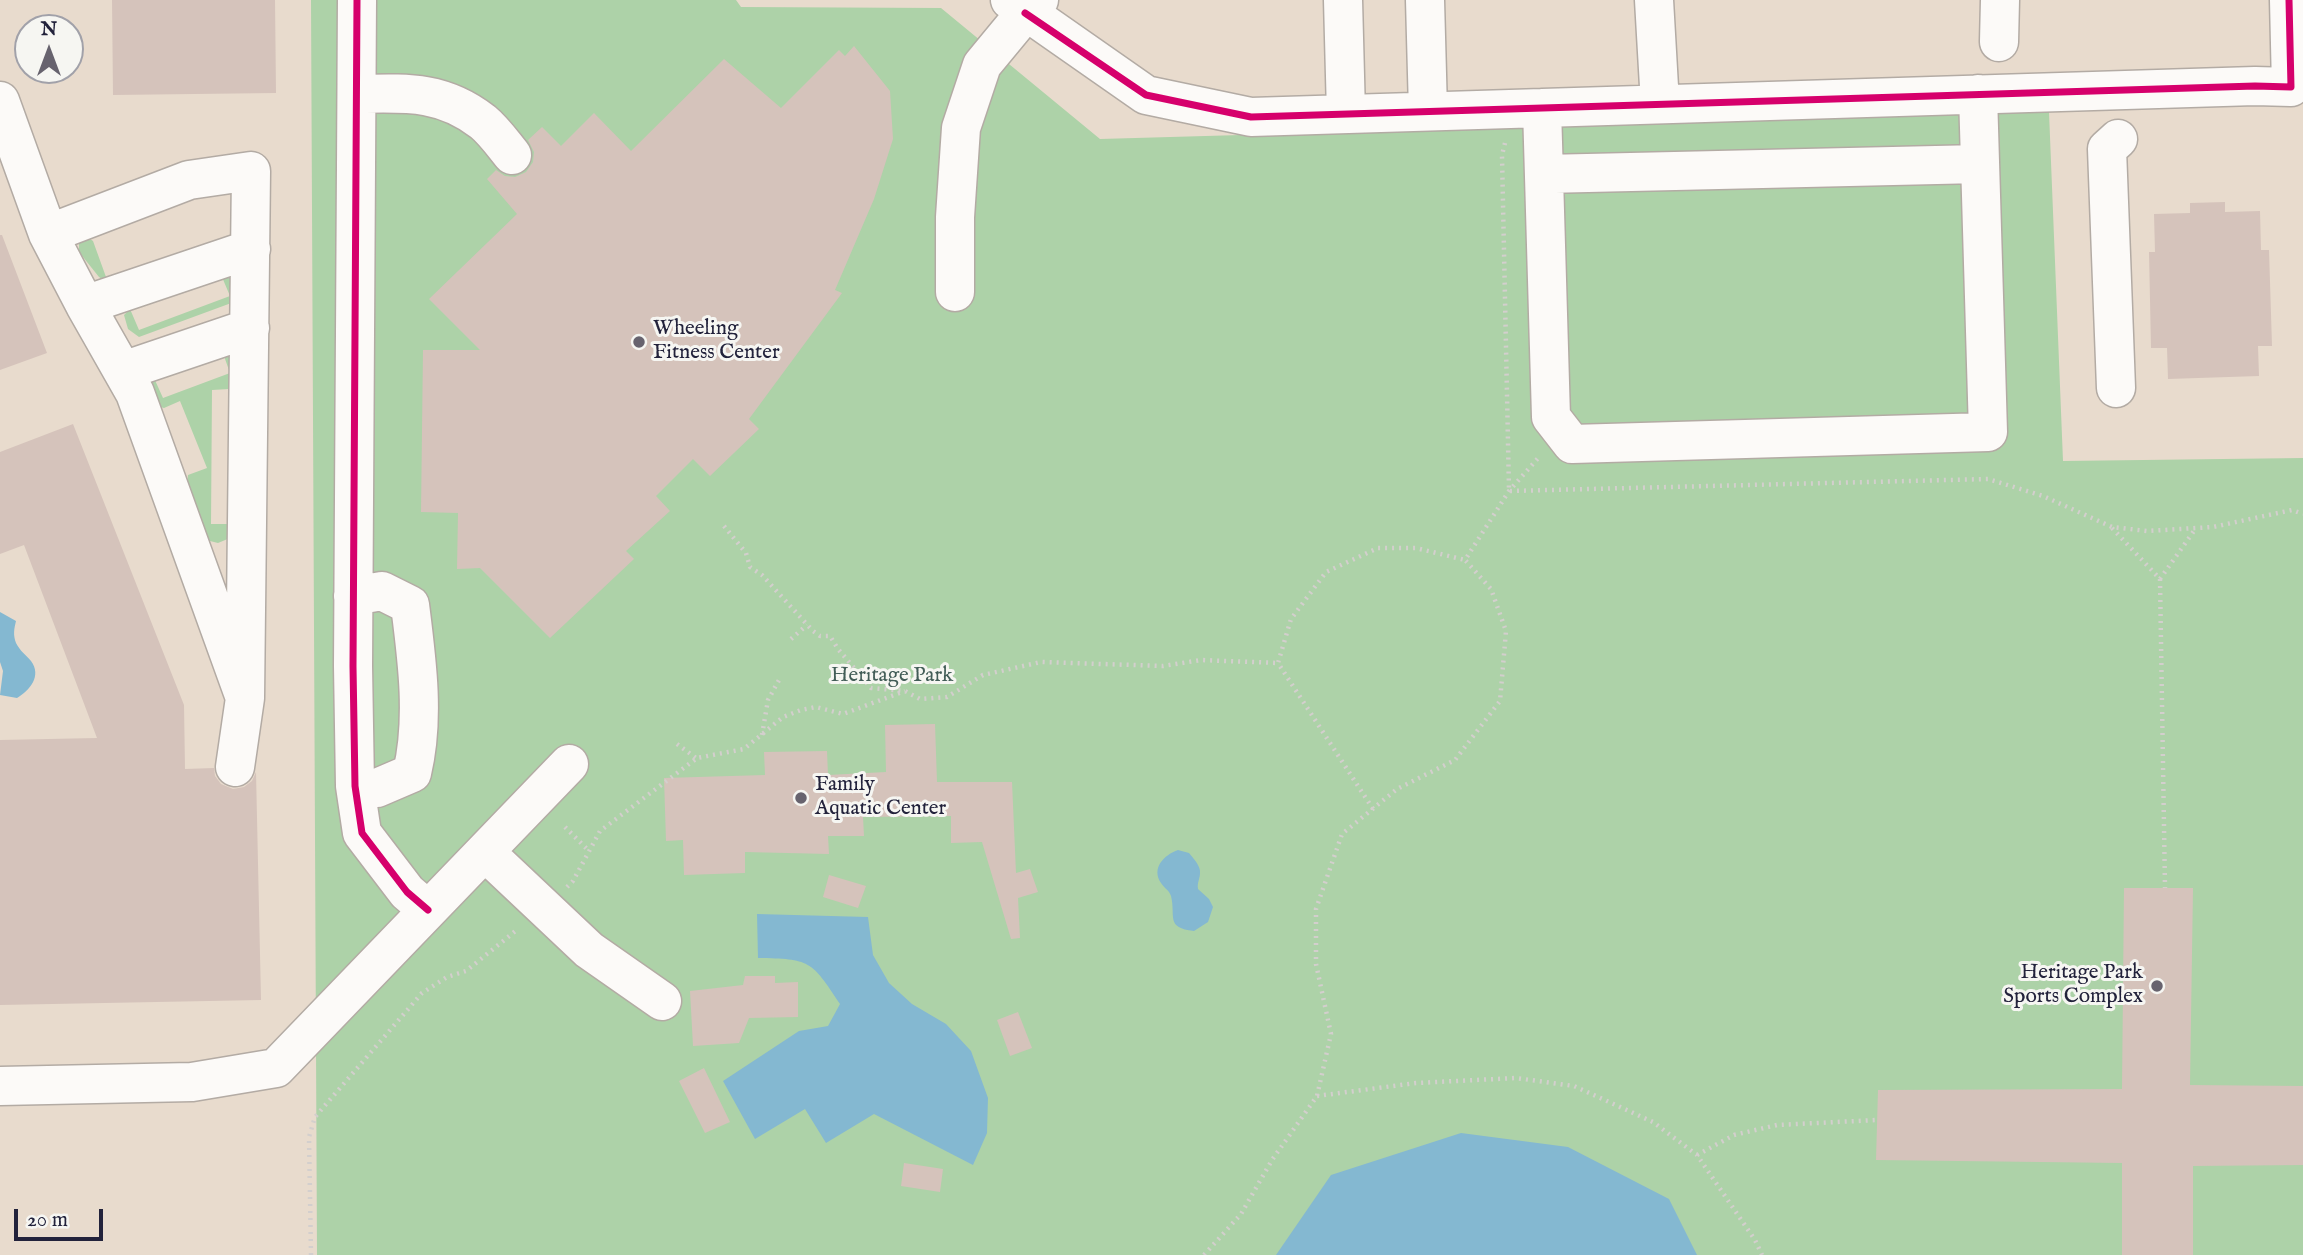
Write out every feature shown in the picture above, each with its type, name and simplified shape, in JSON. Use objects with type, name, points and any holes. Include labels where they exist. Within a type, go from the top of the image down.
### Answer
[{"type":"street","points":[[357,0],[353,596],[355,786],[362,833],[407,892],[428,911]]},
{"type":"street","points":[[1343,0],[1346,114]]},
{"type":"street","points":[[1425,0],[1428,111]]},
{"type":"street","points":[[1654,0],[1660,104]]},
{"type":"street","points":[[2000,0],[2000,42]]},
{"type":"street","points":[[955,292],[955,217],[961,128],[982,65],[1025,4],[1146,95],[1251,117],[2291,87],[2289,0]]},
{"type":"street","points":[[357,94],[417,93],[452,102],[484,123],[512,155]]},
{"type":"street","points":[[1542,108],[1551,418],[1572,444],[1988,432],[1978,94]]},
{"type":"street","points":[[0,101],[48,234],[135,393],[244,698]]},
{"type":"street","points":[[2116,388],[2107,149],[2118,139]]},
{"type":"street","points":[[1544,174],[1980,164]]},
{"type":"street","points":[[48,234],[189,180],[251,171],[244,698],[235,767]]},
{"type":"street","points":[[85,304],[251,249]]},
{"type":"street","points":[[123,371],[250,328]]},
{"type":"street","points":[[353,596],[382,591],[410,605],[417,665],[418,748],[412,773],[377,788],[355,786]]},
{"type":"street","points":[[0,1086],[192,1082],[276,1069],[569,764]]},
{"type":"street","points":[[485,852],[589,950],[662,1001]]},
{"type":"path","points":[[1508,133],[1502,155],[1509,491]]},
{"type":"path","points":[[1465,560],[1509,491],[1562,431]]},
{"type":"path","points":[[1509,491],[1988,479],[2043,496],[2112,527],[2147,531],[2213,527],[2292,510],[2303,514]]},
{"type":"path","points":[[724,526],[746,553],[750,567],[762,575],[807,625],[820,636],[830,636],[871,688],[905,691],[920,699],[947,697],[983,675],[1041,662],[1163,666],[1201,660],[1278,663]]},
{"type":"path","points":[[2112,527],[2160,579]]},
{"type":"path","points":[[2165,888],[2160,579],[2196,528]]},
{"type":"path","points":[[1204,1255],[1241,1214],[1272,1160],[1317,1096],[1331,1034],[1316,964],[1316,909],[1342,834],[1397,789],[1455,760],[1500,701],[1506,632],[1491,589],[1465,560],[1416,548],[1378,548],[1326,572],[1292,619],[1278,663]]},
{"type":"path","points":[[791,639],[807,625]]},
{"type":"path","points":[[1278,663],[1373,809]]},
{"type":"path","points":[[762,734],[768,700],[779,680]]},
{"type":"path","points":[[312,1255],[309,1137],[315,1117],[422,993],[447,977],[466,971],[545,908],[573,881],[600,831],[696,758],[744,749],[783,717],[801,710],[816,707],[844,714],[905,691]]},
{"type":"path","points":[[677,744],[696,758]]},
{"type":"path","points":[[565,827],[589,851]]},
{"type":"path","points":[[1317,1096],[1416,1083],[1516,1078],[1574,1086],[1653,1122],[1697,1155],[1755,1240],[1762,1255]]},
{"type":"path","points":[[1697,1155],[1734,1135],[1777,1125],[1877,1120]]},
{"type":"green space","name":"Heritage Park","points":[[311,0],[736,0],[741,7],[941,8],[1100,139],[2049,112],[2063,461],[2303,458],[2303,1255],[317,1255]]},
{"type":"green space","points":[[90,239],[106,277],[105,281],[79,252],[79,241]]},
{"type":"green space","points":[[233,272],[234,302],[139,337],[128,329],[124,315],[130,309],[139,330],[230,296],[222,277]]},
{"type":"green space","points":[[235,349],[229,389],[212,390],[211,524],[232,524],[230,538],[218,543],[210,541],[206,534],[187,485],[188,475],[207,468],[180,401],[164,408],[160,407],[148,379],[154,378],[163,398],[230,373],[224,356]]},
{"type":"water","points":[[0,612],[16,621],[16,643],[31,661],[35,672],[30,687],[17,698],[0,695],[3,671],[0,662]]},
{"type":"water","points":[[1178,850],[1189,853],[1198,865],[1198,889],[1213,907],[1208,922],[1194,931],[1175,924],[1171,896],[1157,872],[1160,863]]},
{"type":"water","points":[[757,914],[868,917],[873,955],[889,983],[912,1004],[946,1024],[971,1051],[988,1098],[987,1133],[973,1165],[874,1114],[826,1143],[805,1109],[755,1139],[723,1081],[799,1031],[828,1026],[840,1004],[822,978],[808,965],[789,959],[758,958]]},
{"type":"water","points":[[1461,1133],[1568,1147],[1669,1199],[1697,1255],[1276,1255],[1331,1175]]},
{"type":"building","points":[[112,0],[275,0],[276,93],[113,95]]},
{"type":"building","name":"Wheeling Fitness Center","points":[[854,46],[890,91],[893,139],[874,199],[835,290],[842,293],[749,419],[759,429],[710,476],[693,459],[656,496],[670,511],[626,551],[634,559],[550,638],[480,568],[457,569],[458,513],[421,512],[423,350],[480,350],[429,299],[517,214],[487,179],[496,170],[505,176],[515,177],[526,172],[533,162],[534,152],[528,140],[542,127],[561,146],[594,113],[631,151],[724,59],[781,108],[839,50],[845,56]]},
{"type":"building","points":[[2225,202],[2225,212],[2260,211],[2261,250],[2269,250],[2272,346],[2258,346],[2259,376],[2168,379],[2167,348],[2151,348],[2149,252],[2155,252],[2154,214],[2190,213],[2190,203]]},
{"type":"building","points":[[0,235],[47,353],[0,370]]},
{"type":"building","points":[[73,424],[184,705],[185,769],[214,768],[215,776],[221,784],[233,789],[244,787],[252,781],[256,772],[261,1000],[0,1005],[0,740],[97,738],[24,545],[0,554],[0,452]]},
{"type":"building","name":"Family Aquatic Center","points":[[935,724],[937,782],[1012,782],[1016,873],[1030,869],[1038,892],[1018,898],[1020,938],[1011,939],[982,842],[951,843],[951,816],[863,817],[864,836],[828,836],[829,854],[745,852],[745,873],[684,875],[683,840],[666,841],[664,778],[765,775],[764,752],[827,751],[828,775],[886,772],[885,725]]},
{"type":"building","points":[[829,875],[866,886],[858,908],[823,897]]},
{"type":"building","name":"Heritage Park Sports Complex","points":[[2124,888],[2193,888],[2190,1085],[2303,1086],[2303,1165],[2193,1166],[2193,1255],[2122,1255],[2122,1163],[1876,1160],[1878,1090],[2122,1089]]},
{"type":"building","points":[[745,976],[775,976],[775,983],[798,982],[798,1017],[749,1018],[739,1043],[693,1046],[690,991],[743,985]]},
{"type":"building","points":[[1018,1012],[1032,1048],[1010,1056],[997,1020]]},
{"type":"building","points":[[704,1068],[730,1122],[705,1133],[679,1081]]},
{"type":"building","points":[[904,1163],[943,1169],[940,1192],[901,1186]]},
{"type":"cycle path","points":[[357,0],[353,666],[355,786],[362,833],[407,892],[428,910]]},
{"type":"cycle path","points":[[1025,13],[1146,95],[1251,117],[2291,87],[2289,0]]},
{"type":"place","name":"Wheeling Fitness Center","points":[[639,342]]},
{"type":"place","name":"Family Aquatic Center","points":[[801,798]]},
{"type":"place","name":"Heritage Park Sports Complex","points":[[2157,986]]}]
